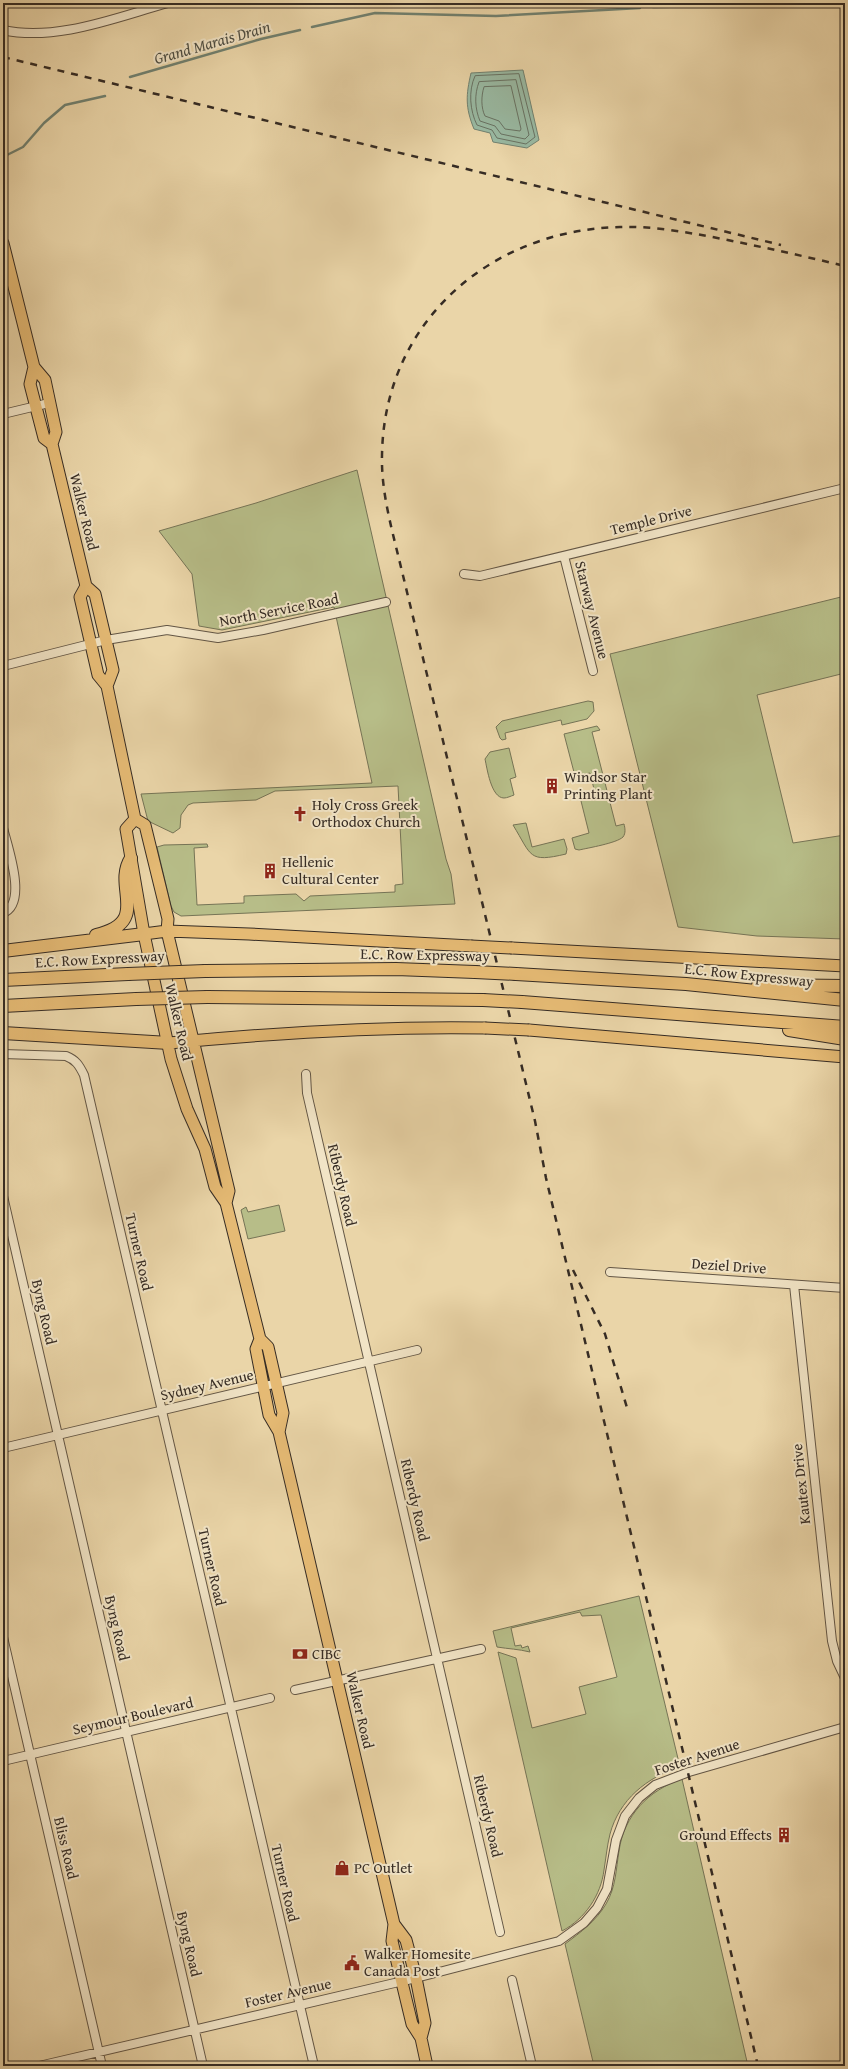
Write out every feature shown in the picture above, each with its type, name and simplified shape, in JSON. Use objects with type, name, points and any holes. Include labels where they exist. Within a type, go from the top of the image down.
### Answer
[{"type":"highway","points":[[55,945],[106,933],[122,923],[127,907],[126,865],[131,858]]},
{"type":"highway","points":[[3,951],[144,934]]},
{"type":"highway","name":"E.C. Row Expressway","points":[[3,980],[205,971],[396,969],[516,974],[686,984],[845,1000]]},
{"type":"highway","points":[[686,984],[845,986]]},
{"type":"highway","points":[[3,1006],[206,997],[483,1000],[845,1027]]},
{"type":"highway","points":[[719,1018],[845,1039]]},
{"type":"highway","points":[[3,1033],[169,1043]]},
{"type":"main road","name":"Walker Road","points":[[3,243],[34,367],[45,380],[56,432],[52,444],[86,586],[95,594],[113,670],[107,686]]},
{"type":"main road","name":"Walker Road","points":[[34,367],[30,384],[44,438],[52,444]]},
{"type":"main road","name":"Walker Road","points":[[86,586],[80,597],[90,644],[98,675],[107,686],[135,819],[145,825],[168,918],[167,931],[229,1191],[226,1203]]},
{"type":"main road","name":"Walker Road","points":[[135,819],[126,829],[144,934],[169,1043],[171,1059],[187,1109],[205,1149],[215,1187],[226,1203],[260,1339],[268,1347],[283,1413],[279,1432]]},
{"type":"main road","points":[[144,934],[167,931],[249,934],[845,966]]},
{"type":"main road","points":[[169,1043],[301,1031],[418,1027],[484,1028],[529,1030],[845,1057]]},
{"type":"main road","name":"Walker Road","points":[[260,1339],[256,1349],[263,1386],[270,1415],[279,1432],[394,1924],[392,1941],[412,2024],[421,2038],[427,2066]]},
{"type":"main road","name":"Walker Road","points":[[394,1924],[406,1940],[416,1978],[425,2023],[421,2038]]},
{"type":"street","points":[[3,30],[38,34],[60,32],[168,3]]},
{"type":"street","points":[[3,414],[49,403]]},
{"type":"street","name":"Temple Drive","points":[[464,574],[480,576],[845,488]]},
{"type":"street","name":"Starway Avenue","points":[[564,556],[593,670]]},
{"type":"street","name":"North Service Road","points":[[3,666],[106,640],[167,630],[218,638],[263,630],[386,602]]},
{"type":"street","points":[[3,828],[16,892],[14,904],[8,911],[3,913]]},
{"type":"street","name":"Turner Road","points":[[3,1054],[66,1056],[74,1059],[84,1075],[314,2066]]},
{"type":"street","name":"Riberdy Road","points":[[306,1074],[307,1093],[500,1932]]},
{"type":"street","name":"Byng Road","points":[[3,1196],[203,2066]]},
{"type":"street","name":"Deziel Drive","points":[[610,1272],[845,1288]]},
{"type":"street","name":"Kautex Drive","points":[[794,1285],[832,1640],[837,1661],[845,1678]]},
{"type":"street","name":"Sydney Avenue","points":[[3,1448],[417,1350]]},
{"type":"street","name":"Bliss Road","points":[[3,1637],[102,2066]]},
{"type":"street","points":[[295,1690],[481,1649]]},
{"type":"street","name":"Seymour Boulevard","points":[[3,1761],[270,1698]]},
{"type":"street","name":"Foster Avenue","points":[[39,2066],[416,1978],[559,1941],[584,1923],[597,1908],[607,1889],[616,1840],[625,1816],[639,1798],[655,1785],[688,1772],[845,1727]]},
{"type":"street","points":[[512,1980],[532,2066]]},
{"type":"shaded area","points":[[357,470],[446,859],[451,874],[455,904],[181,916],[174,912],[171,906],[157,847],[164,845],[207,844],[208,847],[194,848],[197,905],[244,903],[244,896],[296,894],[304,901],[310,896],[395,892],[395,885],[403,884],[398,786],[275,791],[256,800],[193,803],[188,805],[181,815],[180,828],[173,833],[148,821],[141,794],[372,783],[334,607],[222,630],[199,626],[192,574],[159,531],[256,503]]},
{"type":"shaded area","points":[[845,596],[845,673],[757,695],[793,843],[845,835],[845,939],[757,936],[678,927],[610,654]]},
{"type":"shaded area","points":[[588,701],[593,702],[594,711],[587,719],[562,725],[561,720],[505,733],[506,739],[502,740],[496,727],[502,721]]},
{"type":"shaded area","points":[[597,726],[600,730],[592,732],[616,826],[624,824],[625,832],[623,837],[615,841],[579,850],[575,849],[572,838],[589,833],[580,797],[595,793],[590,773],[575,776],[564,734]]},
{"type":"shaded area","points":[[509,748],[516,777],[510,779],[514,795],[504,798],[500,797],[496,793],[490,782],[485,759],[490,752]]},
{"type":"shaded area","points":[[526,823],[532,847],[564,839],[567,849],[566,854],[544,858],[532,854],[524,844],[513,825]]},
{"type":"shaded area","points":[[279,1205],[285,1231],[248,1239],[241,1210],[246,1207],[248,1212]]},
{"type":"shaded area","points":[[639,1596],[680,1767],[656,1777],[627,1800],[614,1822],[610,1834],[602,1879],[595,1897],[585,1913],[562,1931],[498,1652],[516,1658],[532,1728],[586,1714],[579,1687],[617,1677],[601,1615],[582,1616],[580,1612],[511,1628],[515,1646],[521,1645],[522,1648],[528,1646],[530,1652],[497,1647],[493,1631]]},
{"type":"shaded area","points":[[682,1779],[748,2066],[594,2066],[565,1944],[593,1921],[606,1904],[614,1885],[622,1838],[632,1815],[649,1797],[670,1784]]},
{"type":"water","points":[[523,70],[539,140],[527,148],[493,142],[490,133],[474,129],[469,114],[467,101],[471,73]]},
{"type":"waterway","name":"Grand Marais Drain","points":[[653,7],[724,6],[767,3]]},
{"type":"waterway","name":"Grand Marais Drain","points":[[312,27],[375,13],[496,16],[640,8]]},
{"type":"waterway","name":"Grand Marais Drain","points":[[130,77],[261,39],[300,30]]},
{"type":"waterway","name":"Grand Marais Drain","points":[[3,157],[23,147],[44,123],[65,105],[105,96]]},
{"type":"railway","points":[[3,57],[781,245]]},
{"type":"railway","points":[[758,2066],[546,1178],[535,1121],[393,534],[383,481],[382,455],[387,407],[402,364],[424,325],[453,292],[488,265],[528,245],[573,232],[620,227],[642,227],[707,236],[845,266]]},
{"type":"railway","points":[[573,1270],[605,1334],[628,1411]]},
{"type":"place","name":"Windsor Star Printing Plant","points":[[552,786]]},
{"type":"place","name":"Holy Cross Greek Orthodox Church","points":[[300,814]]},
{"type":"place","name":"Hellenic Cultural Center","points":[[270,871]]},
{"type":"place","name":"CIBC","points":[[300,1654]]},
{"type":"place","name":"Ground Effects","points":[[784,1835]]},
{"type":"place","name":"PC Outlet","points":[[342,1868]]},
{"type":"place","name":"Walker Homesite Canada Post","points":[[352,1963]]}]
